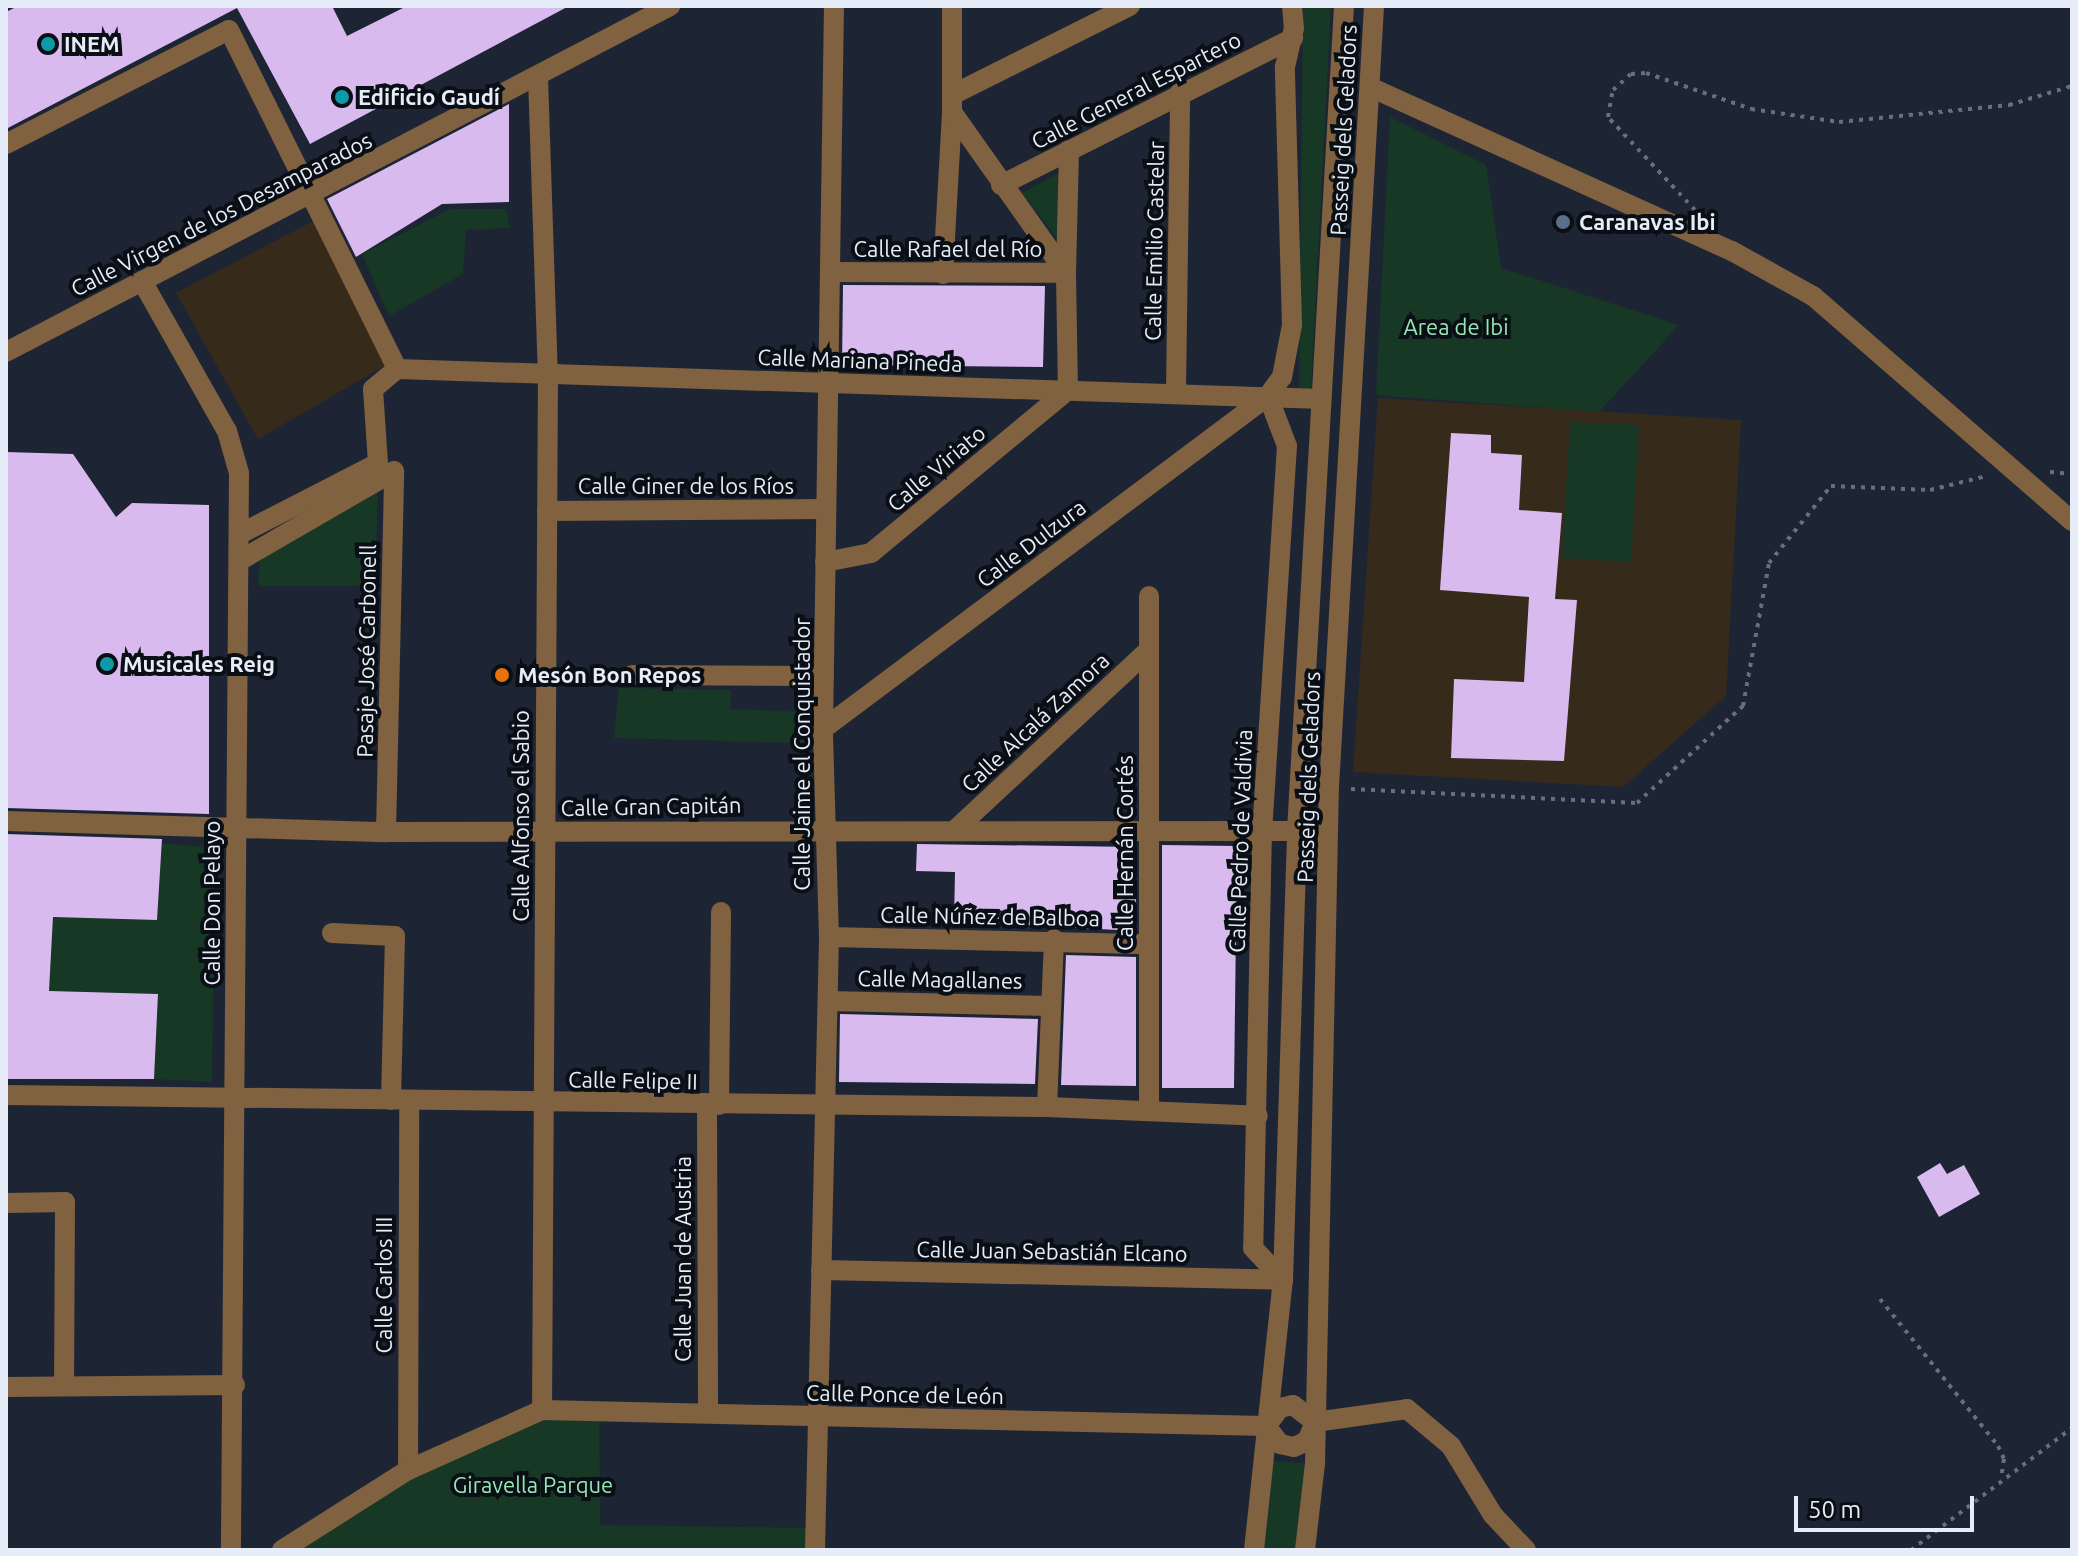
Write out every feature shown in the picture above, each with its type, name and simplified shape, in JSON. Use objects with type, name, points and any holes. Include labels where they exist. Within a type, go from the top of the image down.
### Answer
[{"type":"street","name":"Calle Virgen de los Desamparados","points":[[6,352],[670,6]]},
{"type":"street","name":"Calle Jaime el Conquistador","points":[[815,1550],[829,937],[822,828],[834,6]]},
{"type":"street","points":[[943,274],[952,104],[952,6]]},
{"type":"street","points":[[952,104],[1130,6]]},
{"type":"street","points":[[1268,396],[1286,366],[1292,325],[1285,67],[1293,38],[1292,6]]},
{"type":"street","points":[[1254,1550],[1283,1280],[1297,831],[1344,6]]},
{"type":"street","name":"Passeig dels Geladors","points":[[1305,1550],[1315,1422],[1329,787],[1374,6]]},
{"type":"street","points":[[6,144],[229,30],[308,195],[397,369],[373,389],[378,463],[240,534]]},
{"type":"street","name":"Calle General Espartero","points":[[1001,185],[1180,92],[1293,38]]},
{"type":"street","name":"Calle Alfonso el Sabio","points":[[538,77],[548,373],[542,1410]]},
{"type":"street","points":[[1370,87],[1705,239],[1813,296],[2017,469],[2072,521]]},
{"type":"street","name":"Calle Emilio Castelar","points":[[1176,391],[1180,92]]},
{"type":"street","points":[[952,104],[1001,185],[1066,273]]},
{"type":"street","points":[[1068,390],[1066,273],[1069,150]]},
{"type":"street","name":"Calle Rafael del Río","points":[[831,272],[1066,273]]},
{"type":"street","name":"Calle Don Pelayo","points":[[142,281],[227,431],[239,473],[235,831],[235,1385],[231,1550]]},
{"type":"street","name":"Calle Mariana Pineda","points":[[397,369],[1176,391],[1322,399]]},
{"type":"street","name":"Calle Viriato","points":[[825,562],[871,553],[1068,390]]},
{"type":"street","name":"Calle Dulzura","points":[[823,729],[1268,396]]},
{"type":"street","name":"Calle Pedro de Valdivia","points":[[1268,396],[1287,446],[1262,829],[1253,1248],[1283,1280]]},
{"type":"street","name":"Pasaje José Carbonell","points":[[239,561],[394,471],[386,832]]},
{"type":"street","name":"Calle Giner de los Ríos","points":[[547,511],[825,509]]},
{"type":"street","name":"Calle Hernán Cortés","points":[[1149,596],[1149,1110]]},
{"type":"street","name":"Calle Alcalá Zamora","points":[[955,830],[1149,650]]},
{"type":"street","points":[[632,675],[824,676]]},
{"type":"street","name":"Calle Gran Capitán","points":[[6,821],[235,831],[545,832],[822,828],[1297,831]]},
{"type":"street","name":"Calle Juan de Austria","points":[[708,1413],[713,1105],[721,912]]},
{"type":"street","name":"Calle Carlos III","points":[[332,933],[395,936],[408,1470]]},
{"type":"street","name":"Calle Núñez de Balboa","points":[[829,937],[1054,939],[1149,944]]},
{"type":"street","points":[[1047,1107],[1054,939]]},
{"type":"street","name":"Calle Magallanes","points":[[828,1001],[1051,1006]]},
{"type":"street","name":"Calle Felipe II","points":[[6,1095],[1047,1107],[1258,1116]]},
{"type":"street","points":[[6,1203],[65,1202],[64,1386]]},
{"type":"street","name":"Calle Juan Sebastián Elcano","points":[[821,1270],[1283,1280]]},
{"type":"street","points":[[6,1387],[235,1385]]},
{"type":"street","points":[[1266,1426],[1280,1408],[1293,1405],[1315,1422],[1407,1409],[1451,1446],[1493,1515],[1526,1550]]},
{"type":"street","points":[[282,1550],[408,1470],[542,1410]]},
{"type":"street","name":"Calle Ponce de León","points":[[542,1410],[1266,1426]]},
{"type":"street","points":[[1266,1426],[1280,1444],[1294,1447],[1307,1441],[1315,1422]]},
{"type":"path","points":[[1705,239],[1701,218],[1678,187],[1608,117],[1613,90],[1631,74],[1646,73],[1751,109],[1839,122],[1996,107],[2072,86]]},
{"type":"path","points":[[1329,787],[1637,803],[1743,706],[1769,563],[1831,486],[1930,490],[2017,469]]},
{"type":"path","points":[[1880,1299],[1998,1446],[2004,1459],[2001,1478]]},
{"type":"path","points":[[1911,1550],[2001,1478],[2072,1428]]},
{"type":"shaded area","points":[[319,218],[393,361],[258,439],[176,293]]},
{"type":"shaded area","points":[[1378,398],[1741,420],[1726,696],[1623,787],[1353,772]]},
{"type":"green space","points":[[1303,6],[1331,6],[1311,390],[1299,388]]},
{"type":"green space","name":"Area de Ibi","points":[[1390,117],[1486,165],[1501,268],[1679,325],[1599,412],[1376,395]]},
{"type":"green space","points":[[1059,173],[1060,242],[1022,193]]},
{"type":"green space","points":[[450,209],[506,209],[510,228],[466,230],[463,274],[389,316],[362,254]]},
{"type":"green space","points":[[1570,422],[1639,425],[1631,562],[1562,558]]},
{"type":"green space","points":[[378,485],[375,586],[258,586],[260,545]]},
{"type":"green space","points":[[619,688],[731,690],[730,709],[806,712],[804,743],[614,738]]},
{"type":"green space","points":[[162,843],[215,848],[212,1082],[154,1079],[158,994],[49,991],[53,917],[157,920]]},
{"type":"green space","name":"Giravella Parque","points":[[542,1410],[599,1411],[600,1525],[815,1528],[815,1550],[281,1550],[408,1470]]},
{"type":"green space","points":[[1264,1460],[1315,1464],[1305,1550],[1254,1550]]},
{"type":"building","points":[[18,6],[332,6],[347,36],[407,6],[569,6],[310,144],[237,8],[6,129],[6,12]]},
{"type":"building","points":[[509,104],[509,202],[442,204],[356,257],[327,199]]},
{"type":"building","points":[[843,285],[1045,286],[1043,367],[842,365]]},
{"type":"building","points":[[1451,433],[1491,435],[1491,453],[1522,455],[1519,510],[1562,513],[1555,599],[1577,600],[1564,761],[1451,758],[1454,679],[1524,682],[1529,597],[1440,590]]},
{"type":"building","name":"Musicales Reig","points":[[6,452],[73,454],[116,517],[132,503],[209,505],[209,814],[6,808]]},
{"type":"building","points":[[6,834],[162,839],[157,920],[53,917],[49,991],[158,994],[154,1079],[6,1079]]},
{"type":"building","points":[[917,844],[1136,847],[1136,931],[954,921],[955,872],[916,871]]},
{"type":"building","points":[[1162,845],[1237,846],[1234,1088],[1162,1088]]},
{"type":"building","points":[[1066,955],[1136,957],[1136,1086],[1061,1085]]},
{"type":"building","points":[[840,1014],[1038,1019],[1035,1084],[839,1082]]},
{"type":"building","points":[[1940,1163],[1947,1174],[1964,1165],[1980,1194],[1939,1217],[1917,1177]]},
{"type":"place","name":"INEM","points":[[48,44]]},
{"type":"place","name":"Edificio Gaudí","points":[[342,97]]},
{"type":"place","name":"Caranavas Ibi","points":[[1563,222]]},
{"type":"place","name":"Musicales Reig","points":[[107,664]]},
{"type":"place","name":"Mesón Bon Repos","points":[[502,675]]}]
